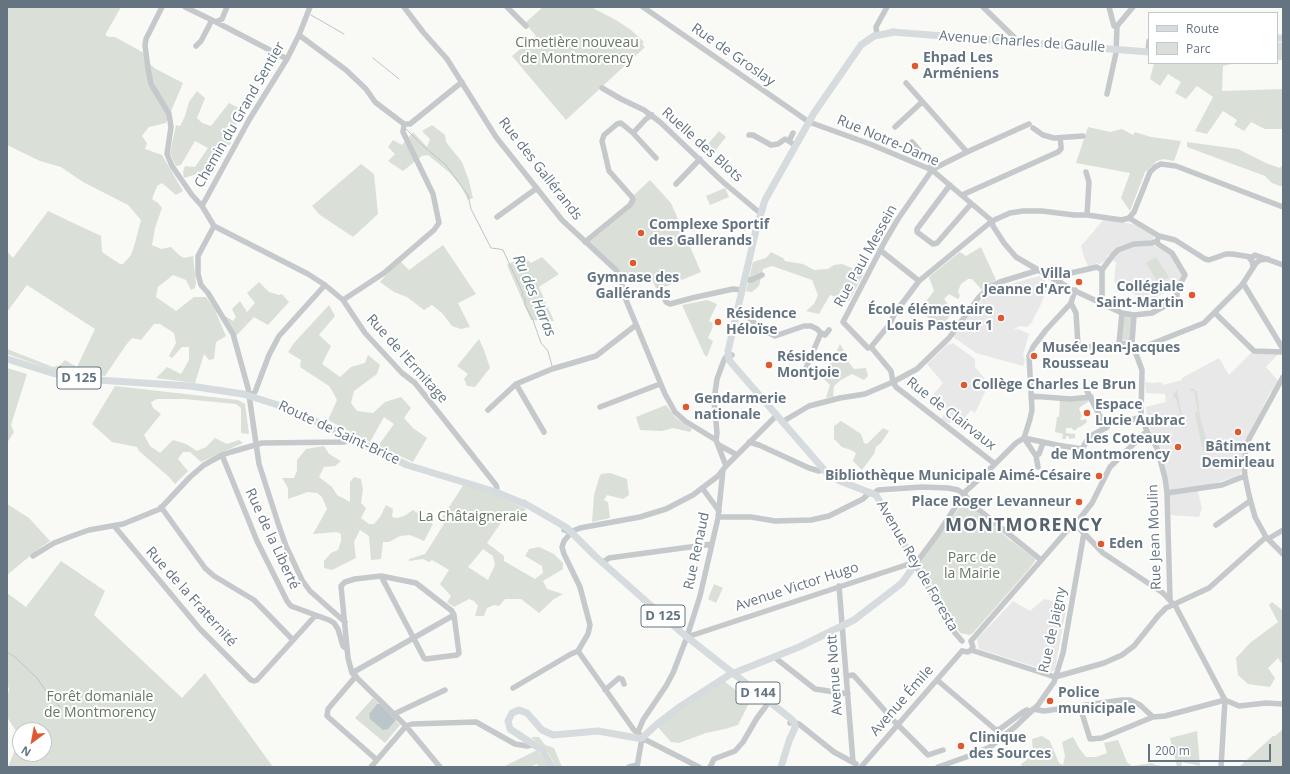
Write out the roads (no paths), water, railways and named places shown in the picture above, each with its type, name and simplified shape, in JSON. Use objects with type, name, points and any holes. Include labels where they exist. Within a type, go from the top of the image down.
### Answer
[{"type":"main road","name":"Avenue Charles de Gaulle","points":[[876,33],[895,32],[1148,52]]},
{"type":"main road","points":[[872,493],[835,479],[823,469],[738,371],[730,355],[731,338],[736,315],[760,213],[767,197],[795,145],[861,41],[868,35],[876,33]]},
{"type":"main road","name":"D 125","points":[[7,358],[43,371],[92,380],[172,386],[249,396]]},
{"type":"main road","name":"Route de Saint-Brice","points":[[249,396],[284,407],[407,464],[428,472],[493,488],[527,505],[566,530],[688,637],[733,673]]},
{"type":"main road","name":"Avenue Rey de Foresta","points":[[872,493],[878,498],[911,556],[914,566]]},
{"type":"main road","points":[[552,767],[545,754],[534,744],[513,732],[509,728],[508,721],[512,713],[519,710],[527,713],[542,730],[553,736],[598,731],[638,738],[678,708],[733,673],[775,657],[854,620],[900,585],[914,566]]},
{"type":"main road","name":"D 144","points":[[733,673],[783,712],[792,724]]},
{"type":"main road","points":[[781,767],[789,741],[792,724]]},
{"type":"street","points":[[162,7],[146,39],[146,59],[151,84],[169,114],[171,127],[167,154],[172,166],[192,195],[202,206],[214,226],[198,256],[198,274],[201,285],[208,293],[233,334],[246,381],[259,464],[286,546],[296,569],[310,591],[345,622]]},
{"type":"street","points":[[185,7],[287,59]]},
{"type":"street","points":[[214,21],[220,22],[228,7]]},
{"type":"street","name":"Chemin du Grand Sentier","points":[[202,206],[249,120],[287,59],[299,35],[310,7]]},
{"type":"street","name":"Rue des Gallérands","points":[[404,7],[423,32],[447,59],[496,137],[562,220],[619,275],[622,292],[668,400],[685,421],[737,455]]},
{"type":"street","points":[[507,7],[526,26]]},
{"type":"street","name":"Rue de Groslay","points":[[643,7],[809,122]]},
{"type":"street","points":[[876,33],[879,21],[887,7]]},
{"type":"street","points":[[983,7],[1016,38],[1015,42]]},
{"type":"street","points":[[1109,7],[1114,26],[1117,26]]},
{"type":"street","points":[[1107,94],[1117,49],[1117,26],[1134,7]]},
{"type":"street","points":[[196,46],[214,21]]},
{"type":"street","points":[[299,35],[346,70],[366,89],[375,102],[404,124],[410,124],[462,82]]},
{"type":"street","points":[[906,83],[967,152]]},
{"type":"street","name":"Ruelle des Blots","points":[[602,88],[652,115],[723,182],[760,213]]},
{"type":"street","points":[[895,127],[922,102]]},
{"type":"street","points":[[633,133],[646,119],[652,115]]},
{"type":"street","name":"Rue Notre-Dame","points":[[809,122],[870,144],[932,170],[992,221],[992,226],[1012,254],[1102,303]]},
{"type":"street","points":[[343,300],[384,273],[434,230],[439,223],[433,194],[403,132],[404,124]]},
{"type":"street","points":[[585,242],[632,202],[632,197],[609,171],[602,141],[604,135],[617,124],[624,125],[656,158]]},
{"type":"street","points":[[912,142],[931,164],[932,170],[967,152],[1031,126],[1048,137],[1060,138],[1083,136]]},
{"type":"street","points":[[789,141],[793,133]]},
{"type":"street","points":[[749,135],[753,135],[771,145],[778,144],[785,139],[795,145]]},
{"type":"street","points":[[962,195],[1058,152],[1061,149],[1060,138]]},
{"type":"street","points":[[676,184],[700,159]]},
{"type":"street","points":[[871,347],[889,325],[895,313],[919,281],[992,221],[1010,214],[1023,211],[1087,215],[1122,220],[1129,218],[1134,212],[1150,172],[1161,164],[1176,166],[1283,207]]},
{"type":"street","name":"Rue Paul Messein","points":[[893,382],[891,371],[871,347],[868,348],[843,322],[880,250],[898,219],[932,170]]},
{"type":"street","points":[[1086,172],[1089,182],[1087,215]]},
{"type":"street","points":[[950,185],[917,229],[917,232],[934,244],[937,243],[972,204]]},
{"type":"street","points":[[496,217],[537,188]]},
{"type":"street","points":[[1129,218],[1158,238]]},
{"type":"street","name":"Rue de l'Ermitage","points":[[214,226],[308,274],[325,285],[343,300],[365,333],[402,373],[415,383],[493,488]]},
{"type":"street","points":[[1158,238],[1158,244],[1172,253],[1185,275],[1177,290],[1177,297],[1174,301],[1152,313],[1134,314],[1122,312],[1102,303],[1102,270],[1113,255],[1118,250],[1134,244],[1152,243],[1158,238],[1166,236],[1175,240],[1205,260],[1210,260],[1226,254],[1232,254],[1251,257],[1258,256],[1283,264]]},
{"type":"street","points":[[880,250],[919,281]]},
{"type":"street","points":[[1251,257],[1253,266]]},
{"type":"street","points":[[1249,273],[1249,261],[1251,257]]},
{"type":"street","points":[[1071,303],[1076,313],[1078,346],[1110,346],[1119,343],[1129,344],[1134,348],[1141,348],[1204,323],[1243,283],[1253,266],[1260,260],[1268,259]]},
{"type":"street","points":[[1059,280],[1065,275],[1071,273],[1097,267],[1102,270]]},
{"type":"street","points":[[566,530],[640,517],[666,509],[703,489],[718,476],[749,442],[779,419],[809,406],[840,398],[865,394],[893,382],[917,369],[949,338],[979,297],[990,287],[1000,282],[1039,270]]},
{"type":"street","points":[[745,279],[751,280],[762,276]]},
{"type":"street","points":[[1215,313],[1254,351],[1283,350],[1243,283]]},
{"type":"street","points":[[249,396],[255,392],[269,355],[279,336],[325,285]]},
{"type":"street","points":[[660,288],[665,300],[669,304],[729,290],[736,289],[742,292]]},
{"type":"street","points":[[914,566],[933,541],[966,491],[1017,442],[1024,438],[1030,419],[1032,406],[1029,356],[1032,347],[1071,303],[1076,290]]},
{"type":"street","points":[[1119,343],[1122,312]]},
{"type":"street","points":[[1117,424],[1141,416],[1142,370],[1132,343],[1134,314]]},
{"type":"street","points":[[736,315],[748,317],[761,329],[775,336],[804,326],[811,326],[825,335],[829,330]]},
{"type":"street","points":[[488,410],[516,384],[552,369],[596,356],[636,325]]},
{"type":"street","points":[[806,368],[821,333]]},
{"type":"street","points":[[724,468],[718,442],[714,400],[717,379],[724,360],[730,355]]},
{"type":"street","points":[[1283,377],[1249,439],[1244,466],[1244,476],[1255,517],[1267,538],[1283,554]]},
{"type":"street","name":"Rue de Clairvaux","points":[[893,382],[896,387],[995,464]]},
{"type":"street","points":[[516,384],[544,432]]},
{"type":"street","points":[[600,407],[660,384]]},
{"type":"street","points":[[1024,438],[1043,443],[1082,449],[1089,437],[1106,428],[1088,391]]},
{"type":"street","points":[[1031,396],[1071,399],[1090,397]]},
{"type":"street","name":"Rue Jean Moulin","points":[[1141,416],[1158,452],[1165,478],[1167,493],[1170,598]]},
{"type":"street","points":[[971,641],[1071,526],[1075,524],[1088,510],[1110,467],[1147,431]]},
{"type":"street","points":[[33,556],[54,543],[72,536],[89,530],[115,526],[161,507],[204,465],[222,456],[262,443],[336,442],[348,436]]},
{"type":"street","points":[[1024,438],[1036,456],[1038,467]]},
{"type":"street","points":[[749,442],[812,469],[820,471],[823,469]]},
{"type":"street","points":[[1036,456],[1039,454],[1043,443]]},
{"type":"street","name":"Rue de la Liberté","points":[[222,456],[257,541],[287,601],[291,606],[334,623],[338,629],[343,646],[347,649]]},
{"type":"street","name":"Rue Renaud","points":[[637,766],[643,720],[666,686],[673,672],[688,637],[700,596],[718,514],[724,468]]},
{"type":"street","points":[[1167,493],[1222,485],[1244,476]]},
{"type":"street","points":[[703,489],[718,514],[775,521],[811,520],[829,516],[878,490],[931,487],[958,490],[964,494],[974,506],[1041,560]]},
{"type":"street","points":[[1216,525],[1250,501]]},
{"type":"street","points":[[161,507],[205,568],[214,576],[254,600],[293,640],[315,616]]},
{"type":"street","points":[[1075,524],[1103,553],[1170,598],[1225,700],[1221,767]]},
{"type":"street","name":"Rue de la Fraternité","points":[[115,526],[200,629],[251,680],[257,680],[293,640]]},
{"type":"street","points":[[566,530],[580,528]]},
{"type":"street","points":[[513,688],[578,651],[588,634],[590,625],[580,588],[562,547],[566,530]]},
{"type":"street","points":[[971,641],[967,639],[962,641],[960,647],[962,651],[968,652],[971,650],[1056,676],[1104,663],[1122,655],[1139,641],[1166,608],[1209,588],[1267,538],[1283,530]]},
{"type":"street","name":"Rue de Jaigny","points":[[938,767],[990,747],[1016,726],[1038,705],[1054,682],[1063,653],[1084,533]]},
{"type":"street","points":[[602,563],[609,558],[712,544]]},
{"type":"street","name":"Avenue Victor Hugo","points":[[688,637],[908,564],[914,566]]},
{"type":"street","name":"Avenue Rey de Foresta","points":[[914,566],[918,569],[955,633],[962,641]]},
{"type":"street","points":[[381,576],[424,658],[457,655],[459,653],[454,615],[452,611],[416,583],[381,576],[355,579],[342,584],[341,586],[347,649],[354,674],[406,726],[440,767]]},
{"type":"street","name":"Avenue Nott","points":[[839,586],[853,762]]},
{"type":"street","points":[[1160,591],[1167,593],[1169,589]]},
{"type":"street","points":[[377,760],[327,716],[328,709],[354,674],[454,615]]},
{"type":"street","points":[[971,641],[973,647],[971,650]]},
{"type":"street","points":[[578,651],[634,730],[640,735],[699,767]]},
{"type":"street","name":"Avenue Émile","points":[[861,767],[962,651]]},
{"type":"street","points":[[775,657],[815,689],[848,694]]},
{"type":"street","points":[[847,676],[853,675],[928,755],[943,750]]},
{"type":"street","points":[[605,690],[620,678],[624,684]]},
{"type":"street","points":[[937,680],[996,730],[1000,729],[1027,710],[1080,707],[1122,700],[1130,700],[1140,705],[1153,717]]},
{"type":"street","points":[[394,714],[445,690]]},
{"type":"street","points":[[1080,707],[1090,740],[1102,738],[1153,717],[1166,716],[1225,700],[1239,706],[1266,703],[1283,704]]},
{"type":"street","points":[[710,767],[714,759],[735,750],[743,742],[757,718],[769,702]]},
{"type":"street","points":[[371,767],[406,726],[412,724],[476,722],[515,744],[528,746],[534,744]]},
{"type":"street","points":[[792,724],[811,734],[834,752],[861,767]]},
{"type":"street","points":[[629,767],[637,766]]},
{"type":"waterway","name":"Ru des Haras","points":[[311,15],[344,34]]},
{"type":"waterway","name":"Ru des Haras","points":[[373,58],[399,79]]},
{"type":"waterway","name":"Ru des Haras","points":[[406,129],[446,165],[468,195],[471,209],[491,248],[503,250],[523,293],[522,295],[525,299],[525,305],[533,320],[541,343],[548,351],[552,366]]},
{"type":"waterway","points":[[7,652],[16,658],[38,679],[45,690],[60,707]]},
{"type":"place","name":"Ehpad Les Arméniens","points":[[915,66]]},
{"type":"place","name":"Complexe Sportif des Gallerands","points":[[641,233]]},
{"type":"place","name":"Gymnase des Gallérands","points":[[633,263]]},
{"type":"place","name":"Villa Jeanne d'Arc","points":[[1079,282]]},
{"type":"place","name":"Collégiale Saint-Martin","points":[[1192,295]]},
{"type":"place","name":"École élémentaire Louis Pasteur 1","points":[[1001,318]]},
{"type":"place","name":"Résidence Héloïse","points":[[718,322]]},
{"type":"place","name":"Musée Jean-Jacques Rousseau","points":[[1034,356]]},
{"type":"place","name":"Résidence Montjoie","points":[[769,365]]},
{"type":"place","name":"Collège Charles Le Brun","points":[[964,385]]},
{"type":"place","name":"Gendarmerie nationale","points":[[686,407]]},
{"type":"place","name":"Espace Lucie Aubrac","points":[[1087,413]]},
{"type":"place","name":"Bâtiment Demirleau","points":[[1238,432]]},
{"type":"place","name":"Les Coteaux de Montmorency","points":[[1178,447]]},
{"type":"place","name":"Bibliothèque Municipale Aimé-Césaire","points":[[1099,476]]},
{"type":"place","name":"Place Roger Levanneur","points":[[1079,502]]},
{"type":"place","name":"Eden","points":[[1101,544]]},
{"type":"place","name":"Police municipale","points":[[1050,701]]},
{"type":"place","name":"Clinique des Sources","points":[[961,746]]},
{"type":"district","name":"MONTMORENCY","points":[[1024,526]]},
{"type":"park label","name":"Cimetière nouveau de Montmorency","points":[[577,52]]},
{"type":"park label","name":"La Châtaigneraie","points":[[473,517]]},
{"type":"park label","name":"Parc de la Mairie","points":[[972,566]]},
{"type":"park label","name":"Forêt domaniale de Montmorency","points":[[100,706]]}]
